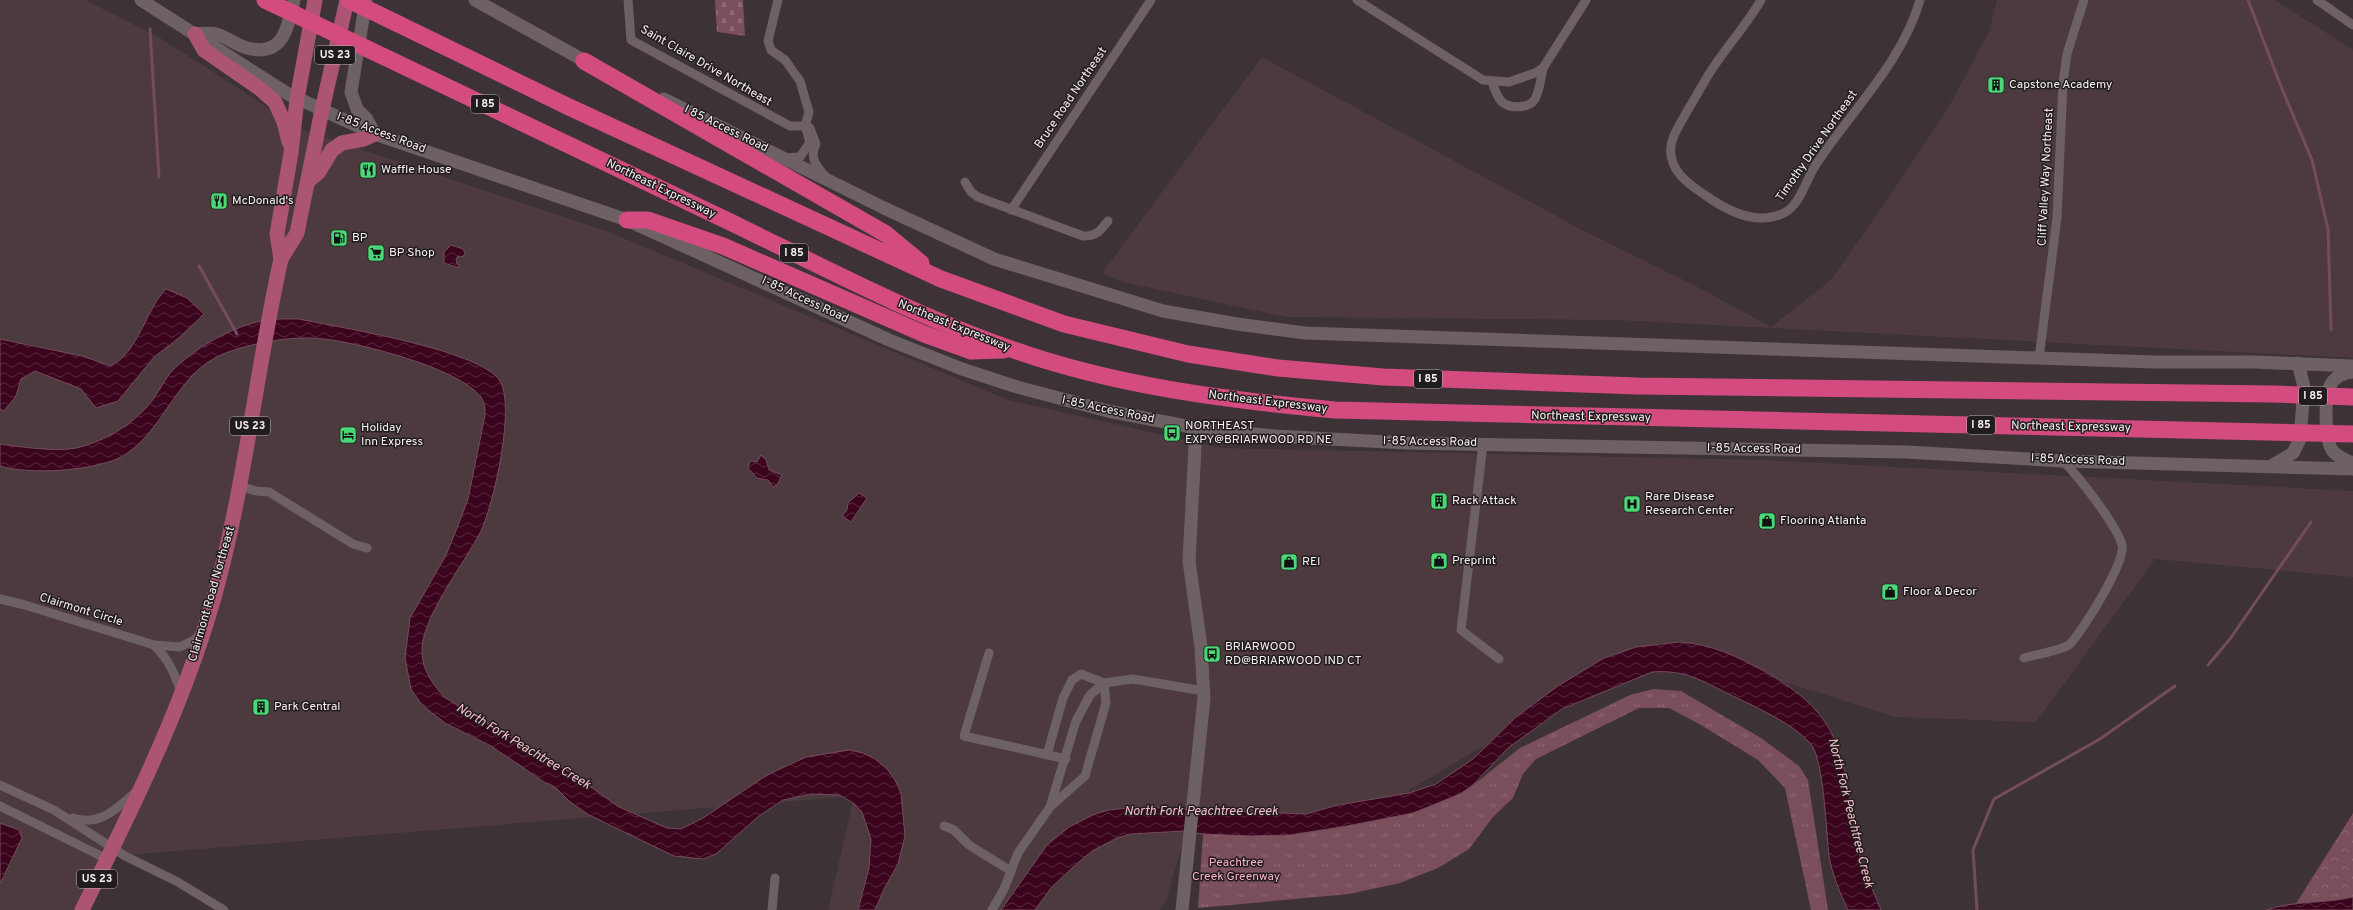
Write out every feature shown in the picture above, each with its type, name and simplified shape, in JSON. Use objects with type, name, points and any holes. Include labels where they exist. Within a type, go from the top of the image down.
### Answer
[{"type":"highway","name":"Northeast Expressway","points":[[266,0],[888,298],[1011,349],[1114,377],[1189,393],[1256,403],[1335,410],[2353,434]]},
{"type":"highway","name":"I 85","points":[[348,0],[397,22],[569,107],[941,279],[1020,309],[1105,335],[1188,354],[1293,370],[1383,377],[1638,386],[2273,394],[2353,397]]},
{"type":"highway","points":[[584,61],[886,234],[941,279]]},
{"type":"highway","points":[[627,220],[648,220],[722,246],[924,334],[971,351],[1011,349]]},
{"type":"main road","name":"I-85 Access Road","points":[[141,0],[297,99],[375,134],[627,220],[889,340],[962,369],[1085,406],[1196,428],[1275,436],[1406,443],[1906,452],[2063,461],[2353,468]]},
{"type":"main road","points":[[292,153],[284,122],[275,102],[259,88],[204,50],[195,34],[216,33],[248,49],[268,48],[282,40],[287,32],[294,0]]},
{"type":"main road","name":"Clairmont Road Northeast","points":[[281,259],[277,234],[292,153],[297,99],[315,0]]},
{"type":"main road","name":"Clairmont Road Northeast","points":[[82,910],[139,790],[181,693],[203,632],[217,584],[239,486],[273,294],[281,259],[297,233],[322,110],[348,0]]},
{"type":"main road","points":[[308,181],[318,173],[332,150],[342,143],[364,139],[375,134],[366,118],[357,109],[351,92],[366,0]]},
{"type":"main road","points":[[475,0],[584,61]]},
{"type":"main road","name":"I 85 Access Road","points":[[584,61],[867,200],[994,259],[1096,292],[1163,311],[1286,332],[2039,358]]},
{"type":"main road","points":[[2039,358],[2162,363],[2254,362],[2353,366]]},
{"type":"main road","points":[[2254,362],[2288,371],[2297,377],[2304,387]]},
{"type":"main road","points":[[2271,466],[2293,453],[2298,446],[2304,387],[2298,363]]},
{"type":"main road","points":[[2353,372],[2340,375],[2330,384],[2327,393],[2327,440],[2336,454],[2353,463]]},
{"type":"main road","points":[[1182,910],[1193,795],[1203,721],[1204,690],[1201,647],[1189,561],[1196,428]]},
{"type":"street","name":"Saint Claire Drive Northeast","points":[[628,0],[631,40],[790,126],[805,126]]},
{"type":"street","points":[[778,0],[768,41],[771,50],[785,60],[800,81],[808,112],[805,126],[810,128],[816,144],[800,157],[784,158]]},
{"type":"street","name":"Bruce Road Northeast","points":[[1011,210],[1151,0]]},
{"type":"street","points":[[1357,0],[1483,80],[1509,82],[1535,73],[1543,68]]},
{"type":"street","points":[[1492,81],[1495,91],[1502,102],[1513,106],[1526,106],[1535,99],[1543,68],[1586,0]]},
{"type":"street","name":"Timothy Drive Northeast","points":[[1761,0],[1709,74],[1678,129],[1671,146],[1672,161],[1684,181],[1721,206],[1748,217],[1768,219],[1785,213],[1797,200],[1815,166],[1871,90],[1900,45],[1920,0]]},
{"type":"street","name":"Cliff Valley Way Northeast","points":[[2039,358],[2057,218],[2063,83],[2068,54],[2084,0]]},
{"type":"street","points":[[2317,0],[2353,25]]},
{"type":"street","points":[[809,150],[814,164],[828,180]]},
{"type":"street","points":[[965,182],[971,192],[978,197],[1083,236],[1092,236],[1099,233],[1108,220]]},
{"type":"street","points":[[1483,444],[1461,630],[1499,659]]},
{"type":"street","points":[[2024,658],[2070,644],[2111,583],[2120,563],[2123,546],[2084,485],[2063,461]]},
{"type":"street","points":[[239,486],[256,491],[269,492],[353,544],[367,548]]},
{"type":"street","name":"Clairmont Circle","points":[[0,599],[25,605],[154,645],[180,647],[194,640],[203,632]]},
{"type":"street","points":[[154,645],[165,656],[173,668],[181,693]]},
{"type":"street","points":[[990,653],[964,736],[1066,759]]},
{"type":"street","points":[[1047,755],[1064,698],[1072,680],[1081,674],[1104,683],[1133,679],[1204,690]]},
{"type":"street","points":[[1050,807],[1066,759],[1076,721],[1090,695],[1104,683]]},
{"type":"street","points":[[992,910],[1004,890],[1018,853],[1050,807],[1085,776],[1106,703],[1104,683]]},
{"type":"street","points":[[0,785],[79,820],[94,820],[107,815],[139,790]]},
{"type":"street","points":[[0,806],[109,853],[224,910]]},
{"type":"street","points":[[54,810],[109,853]]},
{"type":"street","points":[[944,826],[954,830],[969,845],[1011,872]]},
{"type":"street","points":[[772,910],[775,878]]},
{"type":"shaded area","points":[[0,0],[85,0],[162,39],[303,130],[609,232],[1008,400],[1221,448],[1765,460],[2353,491],[2353,577],[2155,559],[2036,722],[1895,717],[1660,642],[1338,832],[1193,809],[1166,900],[1160,910],[828,910],[854,796],[115,856],[83,910],[0,910]]},
{"type":"shaded area","points":[[1997,0],[2275,0],[2353,50],[2353,358],[1618,320],[1286,317],[1123,282],[1102,273],[1262,57],[1584,231],[1696,286],[1771,327],[1831,280],[1880,210],[1948,108],[1989,32]]},
{"type":"green space","points":[[715,0],[743,0],[745,36],[717,32]]},
{"type":"green space","name":"Peachtree Creek Greenway","points":[[1653,689],[1681,691],[1761,738],[1799,766],[1808,780],[1828,910],[1811,910],[1785,788],[1758,760],[1701,725],[1669,708],[1639,708],[1536,759],[1523,774],[1513,798],[1493,817],[1469,849],[1438,868],[1400,883],[1349,894],[1198,908],[1203,834],[1290,835],[1413,813],[1472,786],[1520,748],[1630,695]]},
{"type":"green space","points":[[2353,813],[2353,910],[2292,910]]},
{"type":"water","points":[[451,245],[463,249],[465,253],[463,257],[458,256],[456,259],[457,264],[460,265],[459,268],[444,263],[444,252]]},
{"type":"water","points":[[166,289],[187,298],[204,314],[180,337],[154,357],[118,401],[96,408],[81,389],[35,371],[21,379],[16,396],[4,411],[0,409],[0,339],[82,356],[111,366],[121,359],[128,351],[135,341],[152,308]]},
{"type":"water","name":"North Fork Peachtree Creek","points":[[299,319],[404,341],[461,357],[483,367],[498,378],[504,390],[505,430],[497,479],[485,520],[480,533],[436,608],[423,639],[422,659],[426,671],[432,682],[444,697],[574,775],[619,807],[667,828],[681,829],[703,818],[767,775],[806,757],[849,750],[863,753],[875,759],[887,769],[895,780],[901,793],[905,836],[898,864],[884,889],[875,910],[858,910],[869,868],[871,839],[862,812],[852,802],[839,795],[811,794],[783,800],[759,816],[716,854],[703,859],[674,856],[589,815],[569,801],[556,788],[544,782],[491,746],[445,723],[422,705],[411,689],[405,658],[410,618],[446,555],[468,499],[485,415],[481,397],[469,386],[452,376],[431,367],[384,351],[340,341],[300,338],[259,343],[223,354],[206,363],[192,375],[147,435],[134,448],[119,458],[77,469],[43,471],[13,469],[0,466],[0,444],[38,449],[68,449],[85,446],[104,439],[137,417],[152,401],[173,370],[200,348],[242,326],[258,321]]},
{"type":"water","points":[[761,455],[766,460],[769,470],[782,475],[777,485],[773,487],[768,480],[757,478],[748,468],[750,461],[757,462]]},
{"type":"water","points":[[859,493],[867,498],[851,522],[842,516],[847,510],[848,503]]},
{"type":"water","name":"North Fork Peachtree Creek","points":[[1679,642],[1713,648],[1744,660],[1785,684],[1803,697],[1817,711],[1836,742],[1842,760],[1858,851],[1881,910],[1848,910],[1842,897],[1830,863],[1824,796],[1815,751],[1810,743],[1785,723],[1706,683],[1687,675],[1652,672],[1562,709],[1508,748],[1472,786],[1460,794],[1413,813],[1290,835],[1250,836],[1203,834],[1184,831],[1131,834],[1117,838],[1092,851],[1051,888],[1035,910],[1001,910],[1047,845],[1069,827],[1095,814],[1109,810],[1137,807],[1306,814],[1338,805],[1409,793],[1436,784],[1473,759],[1516,717],[1558,686],[1604,658],[1636,647]]},
{"type":"water","points":[[0,823],[19,830],[22,838],[0,884]]},
{"type":"water","points":[[2353,897],[2353,910],[2266,910],[2299,903],[2331,901]]},
{"type":"waterway","points":[[2248,0],[2282,89],[2312,160],[2328,229],[2331,330]]},
{"type":"waterway","points":[[150,29],[159,177]]},
{"type":"waterway","points":[[199,266],[237,334]]},
{"type":"waterway","points":[[2208,665],[2230,639],[2311,522]]},
{"type":"waterway","points":[[1977,910],[1973,850],[1994,799],[2100,739],[2175,686]]},
{"type":"place","name":"Capstone Academy","points":[[1996,85]]},
{"type":"place","name":"Waffle House","points":[[368,170]]},
{"type":"place","name":"McDonald's","points":[[219,201]]},
{"type":"place","name":"BP","points":[[339,238]]},
{"type":"place","name":"BP Shop","points":[[376,253]]},
{"type":"place","name":"NORTHEAST EXPY@BRIARWOOD RD NE","points":[[1172,433]]},
{"type":"place","name":"Holiday Inn Express","points":[[348,435]]},
{"type":"place","name":"Rack Attack","points":[[1439,501]]},
{"type":"place","name":"Rare Disease Research Center","points":[[1632,504]]},
{"type":"place","name":"Flooring Atlanta","points":[[1767,521]]},
{"type":"place","name":"Preprint","points":[[1439,561]]},
{"type":"place","name":"REI","points":[[1289,562]]},
{"type":"place","name":"Floor & Decor","points":[[1890,592]]},
{"type":"place","name":"BRIARWOOD RD@BRIARWOOD IND CT","points":[[1212,654]]},
{"type":"place","name":"Park Central","points":[[261,707]]}]
